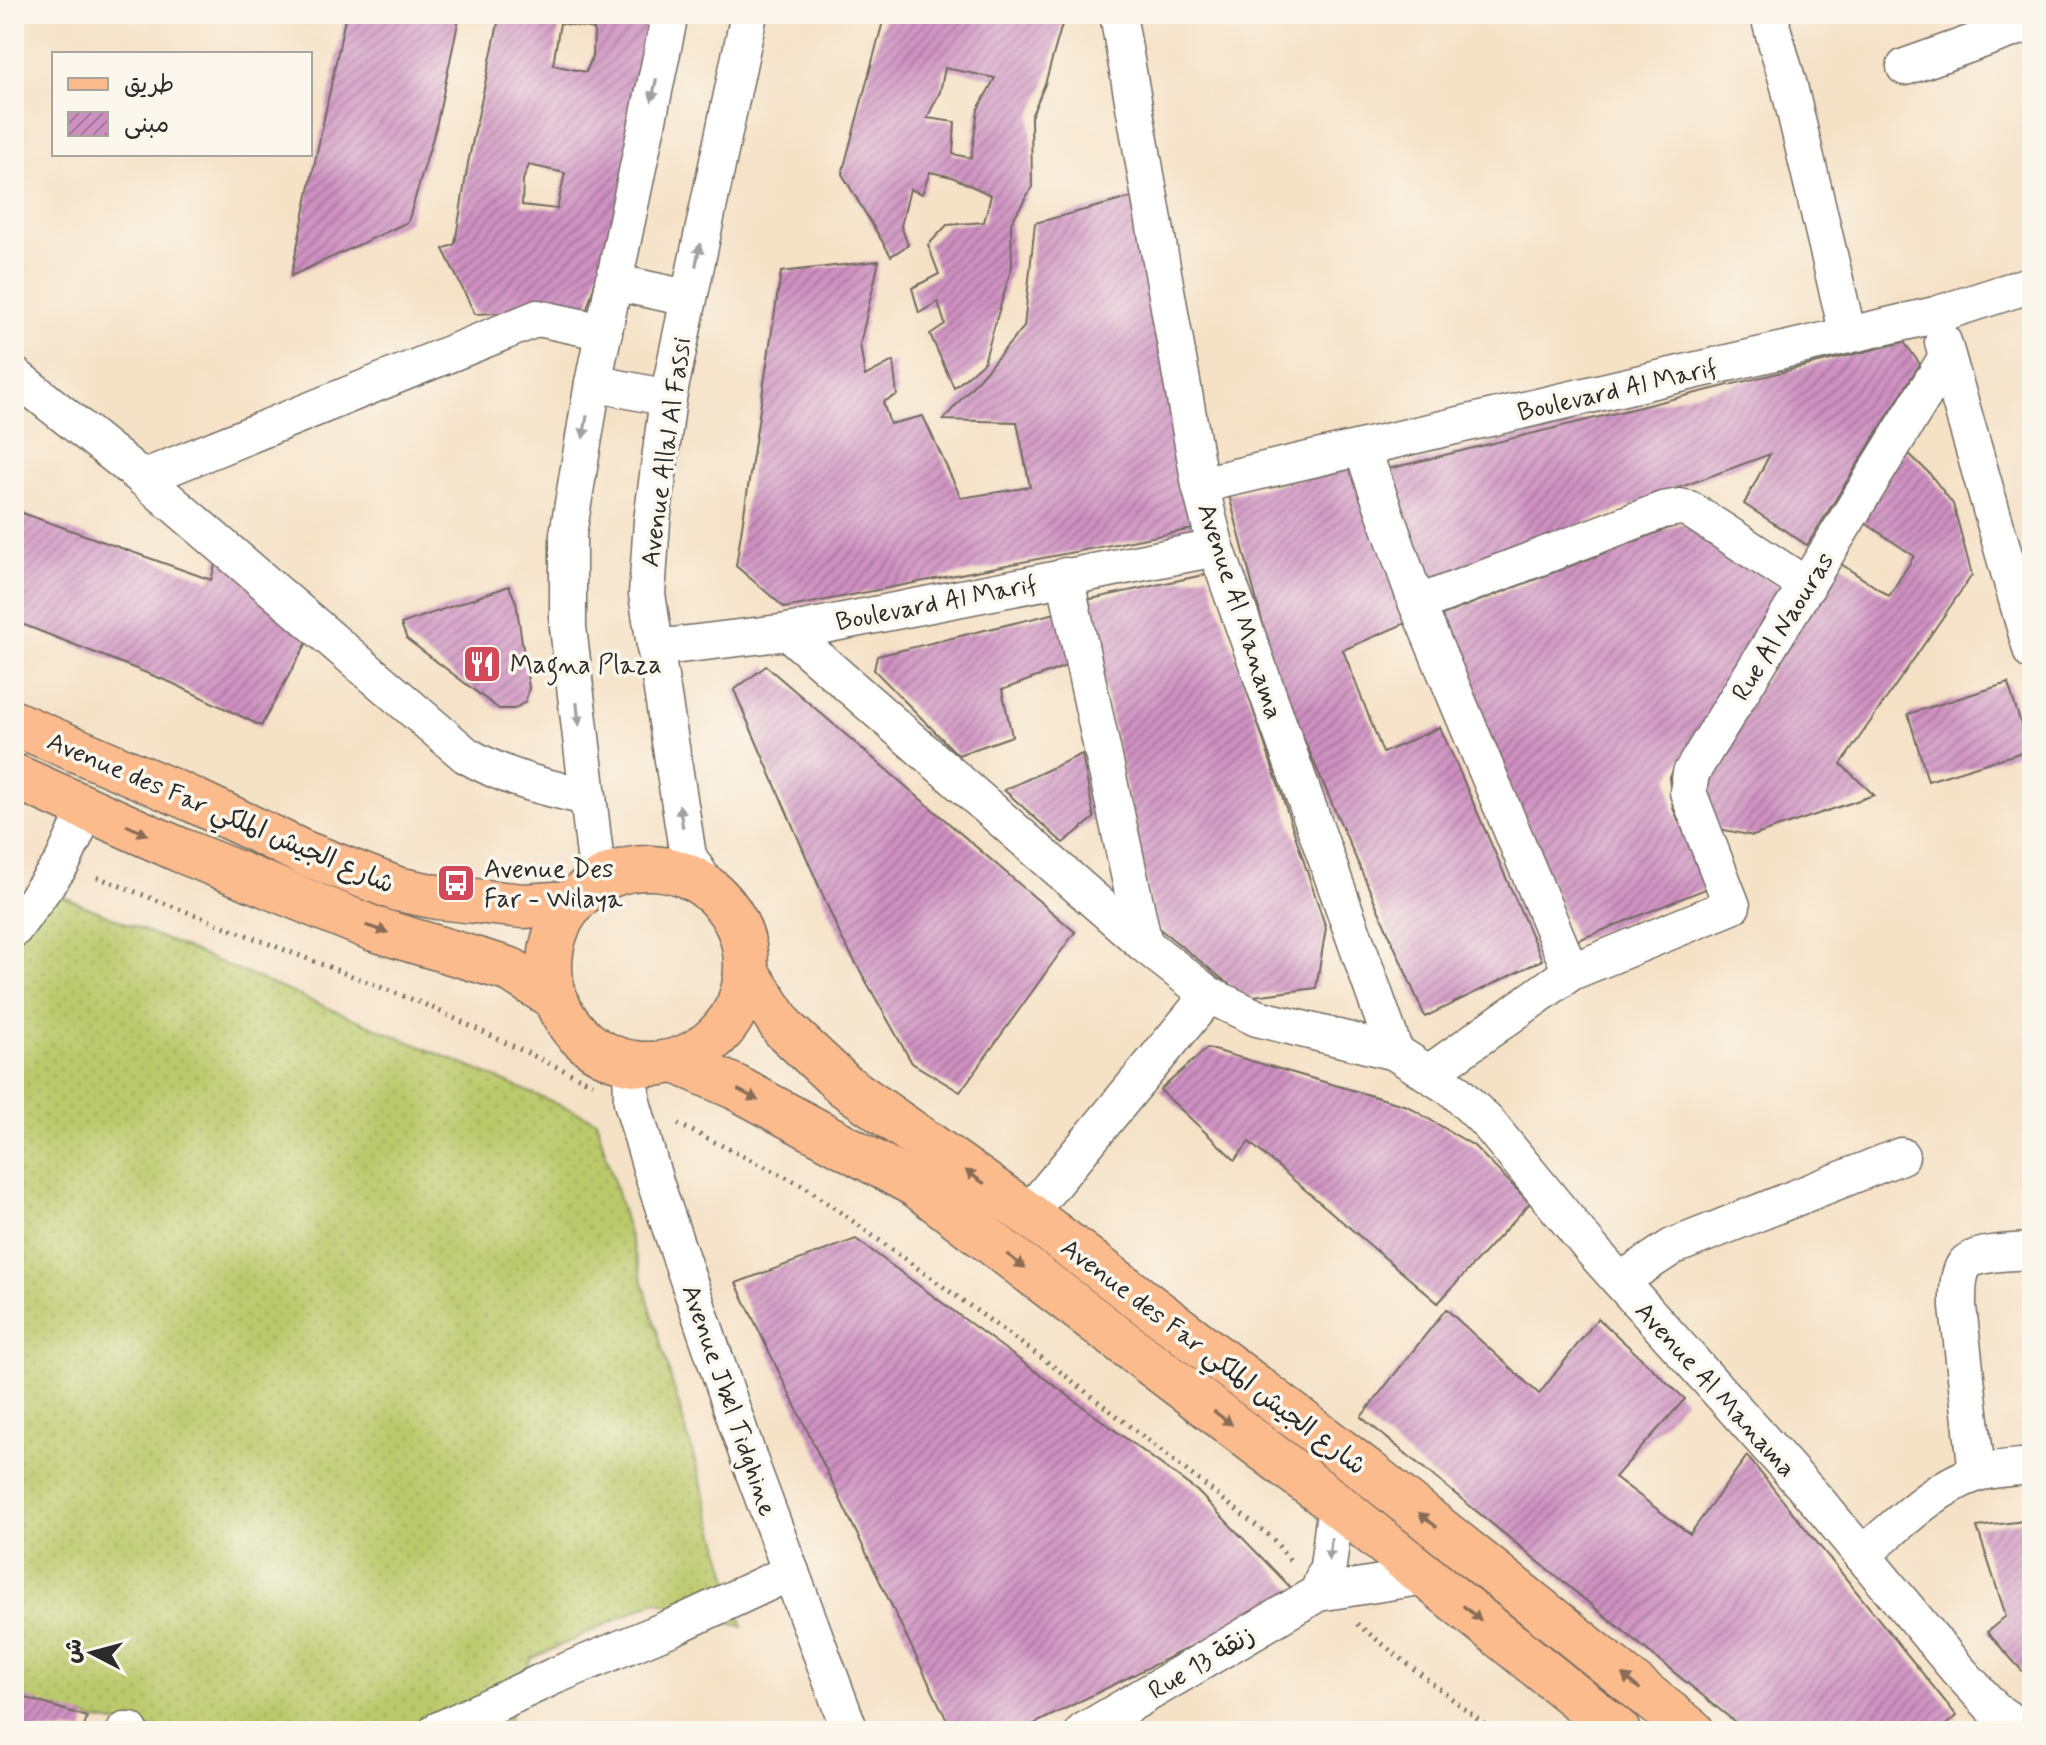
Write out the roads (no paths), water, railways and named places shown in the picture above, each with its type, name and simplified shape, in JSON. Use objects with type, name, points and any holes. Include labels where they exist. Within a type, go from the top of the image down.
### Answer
[{"type":"main road","name":"Avenue des Far شارع الجيش الملكي","points":[[14,723],[193,800],[304,853],[397,889],[437,897],[523,906],[585,892]]},
{"type":"main road","name":"Avenue des Far شارع الجيش الملكي","points":[[14,776],[374,929],[511,970],[555,998]]},
{"type":"main road","points":[[654,868],[682,874],[708,888],[730,911],[744,941],[747,973],[736,1011],[712,1042],[678,1062],[631,1083],[571,1029],[555,998],[551,948],[585,892],[625,870],[654,868]]},
{"type":"main road","name":"Avenue des Far شارع الجيش الملكي","points":[[747,973],[784,1029],[844,1085],[1028,1214],[1367,1471],[1692,1731]]},
{"type":"main road","name":"Avenue des Far شارع الجيش الملكي","points":[[678,1062],[735,1087],[916,1185],[1336,1504],[1618,1731]]},
{"type":"street","points":[[585,892],[587,797],[568,627],[568,534],[593,383],[670,14]]},
{"type":"street","name":"Avenue Allal Al Fassi","points":[[708,888],[688,856],[647,594],[652,521],[668,398],[749,14]]},
{"type":"street","name":"Avenue Al Manama","points":[[1118,14],[1200,485],[1216,548],[1395,1052]]},
{"type":"street","points":[[1773,14],[1771,24],[1789,86],[1848,335]]},
{"type":"street","points":[[1905,67],[2032,22]]},
{"type":"street","points":[[613,282],[688,298]]},
{"type":"street","name":"Boulevard Al Marif","points":[[1200,485],[1935,315],[2032,284]]},
{"type":"street","points":[[1935,315],[2032,652]]},
{"type":"street","points":[[143,478],[538,318],[604,332]]},
{"type":"street","name":"Rue Al Naouras","points":[[1571,972],[1732,906],[1688,792],[1691,773],[1947,357]]},
{"type":"street","points":[[14,375],[143,478],[466,755],[526,783],[587,797]]},
{"type":"street","points":[[593,383],[668,398]]},
{"type":"street","points":[[1362,448],[1417,604],[1571,972],[1429,1073]]},
{"type":"street","points":[[1417,604],[1663,510],[1680,507],[1689,509],[1807,586]]},
{"type":"street","name":"Boulevard Al Marif","points":[[655,648],[788,632],[1216,548]]},
{"type":"street","points":[[1065,576],[1144,944]]},
{"type":"street","name":"Avenue Al Manama","points":[[788,632],[1144,944],[1209,995],[1257,1018],[1395,1052],[1454,1090],[1488,1123],[1620,1281],[1862,1555],[1957,1669],[1996,1711],[2018,1726],[2032,1729]]},
{"type":"street","points":[[14,929],[62,863],[87,809]]},
{"type":"street","points":[[1028,1214],[1209,995]]},
{"type":"street","name":"Avenue Jbel Tidghine","points":[[631,1083],[655,1182],[751,1465],[850,1731]]},
{"type":"street","points":[[1620,1281],[1672,1247],[1901,1156]]},
{"type":"street","points":[[1977,1473],[1959,1320],[1959,1282],[1964,1265],[1970,1260],[1988,1254],[2032,1251]]},
{"type":"street","points":[[1862,1555],[1937,1493],[1977,1473],[2032,1466]]},
{"type":"street","points":[[1318,1593],[1328,1566],[1336,1504]]},
{"type":"street","points":[[437,1731],[791,1572]]},
{"type":"street","name":"Rue 13 زنقة","points":[[1084,1731],[1318,1593],[1426,1576]]},
{"type":"place","name":"Magna Plaza","points":[[482,664]]},
{"type":"place","name":"Avenue Des Far - Wilaya","points":[[456,883]]}]
